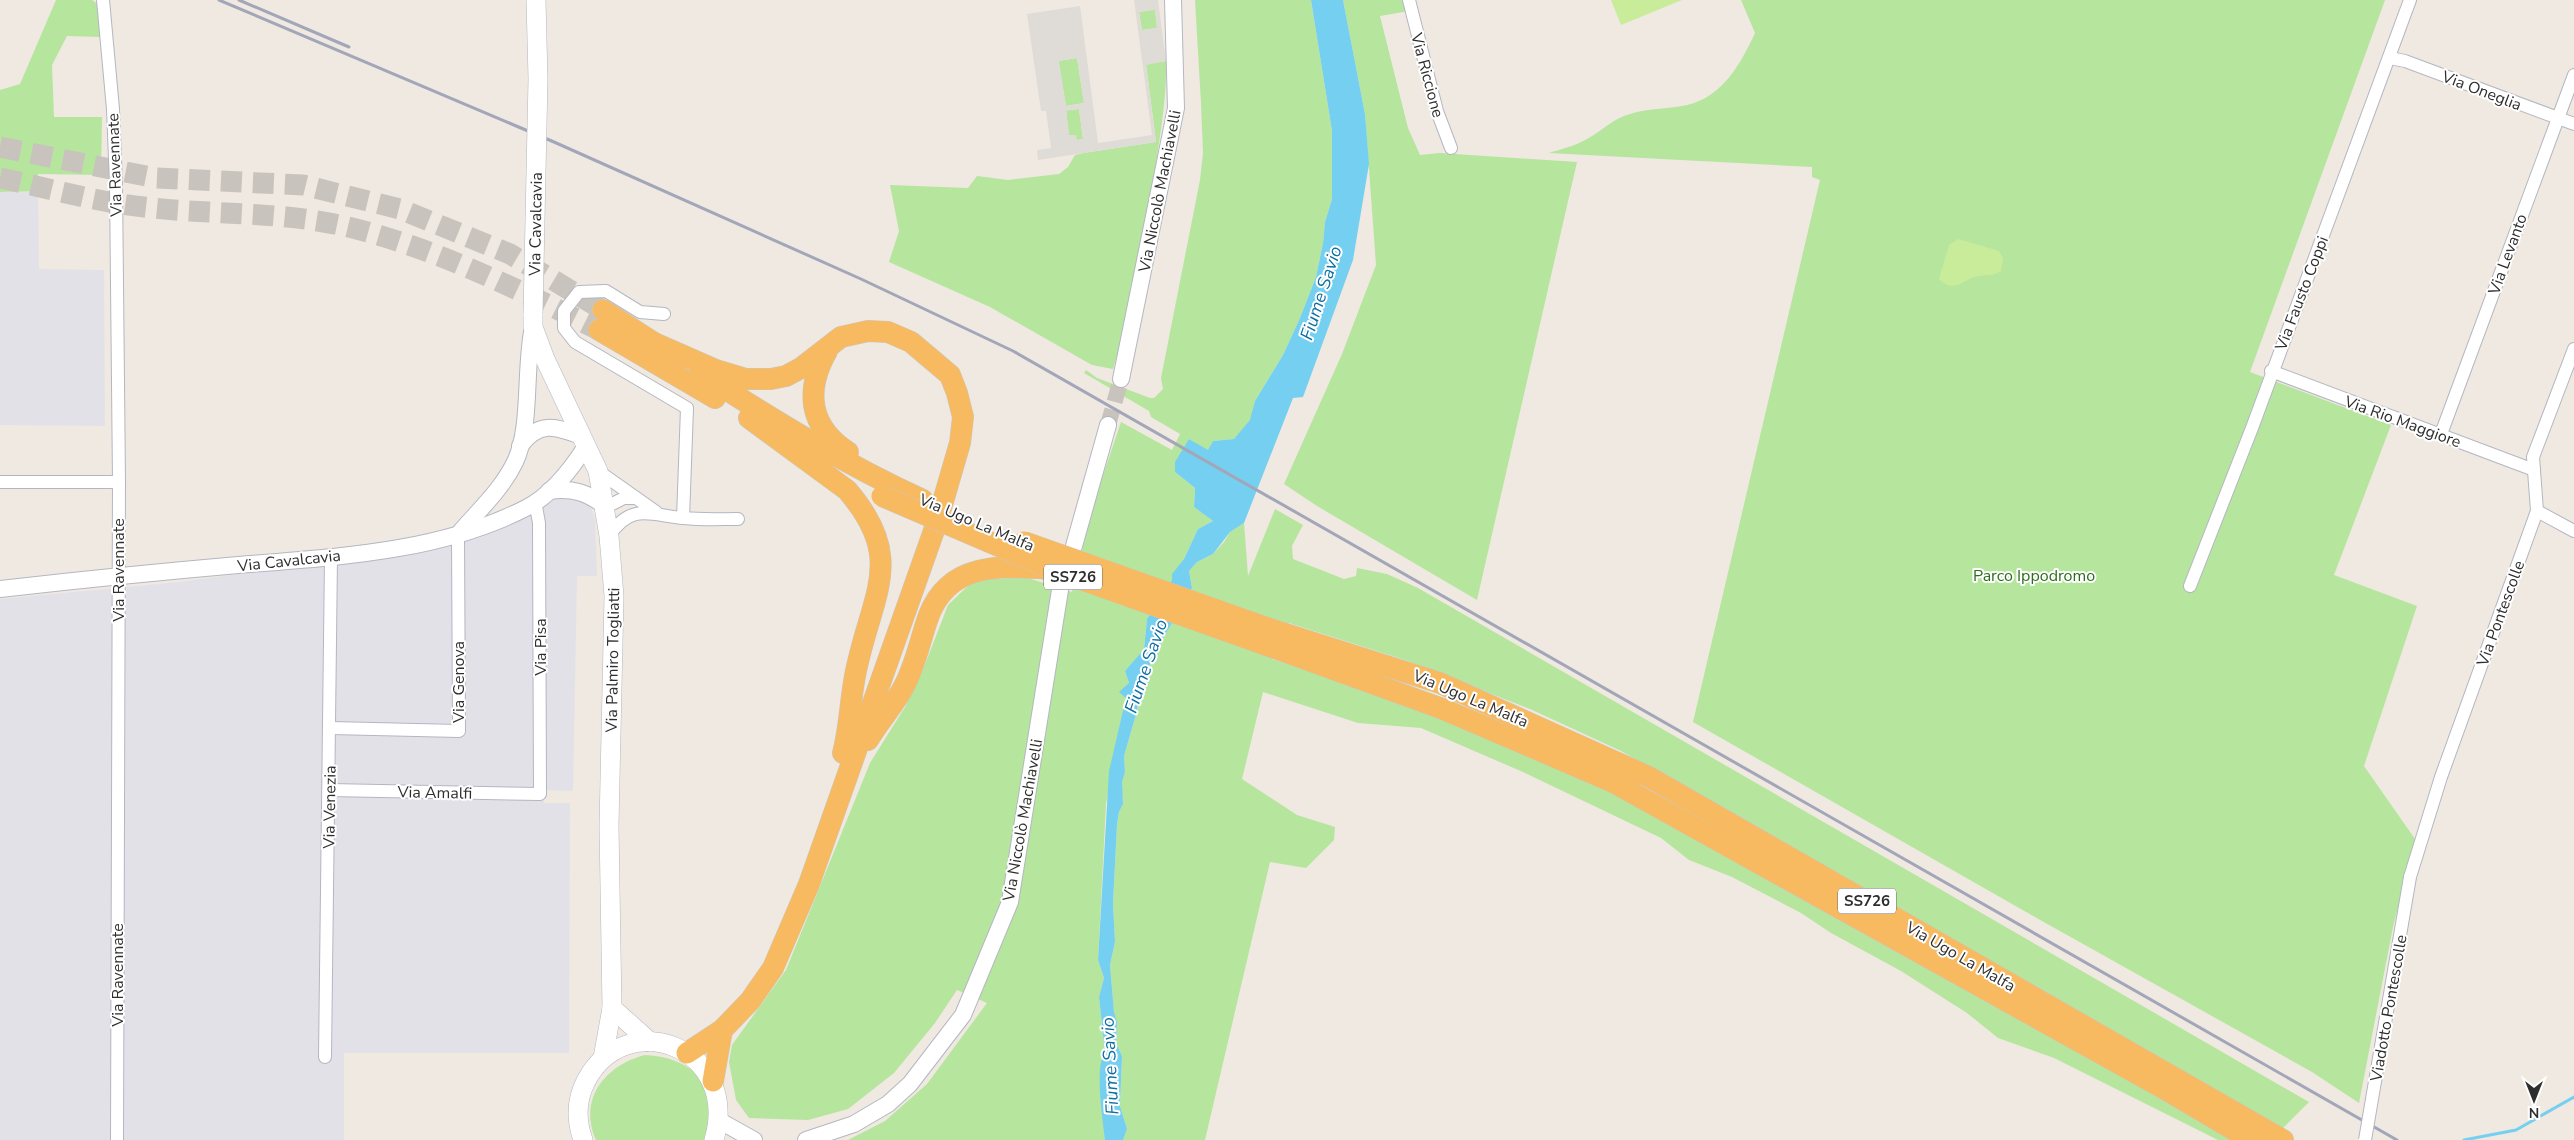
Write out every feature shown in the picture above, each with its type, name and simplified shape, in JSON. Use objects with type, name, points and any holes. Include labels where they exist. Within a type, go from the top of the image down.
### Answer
[{"type":"highway","name":"Via Ugo La Malfa","points":[[2251,1140],[2163,1088],[1613,782],[1268,637],[1047,552],[923,500],[876,478],[778,424],[650,341],[601,320],[749,418],[882,496],[1052,570],[1268,637],[1440,682],[1649,777],[2283,1140]]},
{"type":"highway","points":[[650,341],[716,370],[746,379],[771,379],[786,376],[829,349],[841,338],[868,331],[888,332],[911,342],[950,375],[963,417],[960,443],[937,522],[809,884],[773,968],[750,1001],[722,1030],[687,1053]]},
{"type":"highway","points":[[829,349],[816,375],[813,390],[818,422],[831,439],[845,450],[923,500]]},
{"type":"highway","points":[[749,418],[847,490],[858,503],[876,533],[882,563],[879,591],[858,662],[846,742],[809,884]]},
{"type":"highway","points":[[844,782],[879,721],[900,695],[910,674],[930,613],[940,595],[953,581],[977,570],[1019,567],[1052,570]]},
{"type":"highway","points":[[713,1082],[722,1030]]},
{"type":"main road","name":"Via Cavalcavia","points":[[533,320],[538,79],[536,0]]},
{"type":"main road","name":"Via Palmiro Togliatti","points":[[533,320],[544,359],[598,471],[606,507],[609,536],[614,596],[609,826],[612,1008],[603,1058]]},
{"type":"main road","points":[[612,1008],[650,1042]]},
{"type":"main road","points":[[578,1136],[577,1109],[581,1091],[592,1070],[603,1058],[624,1046],[650,1042],[668,1044],[687,1053],[702,1065],[713,1082],[718,1098],[720,1121],[714,1140]]},
{"type":"street","name":"Via Ravennate","points":[[103,0],[113,109],[116,176],[119,482],[116,1140]]},
{"type":"street","name":"Via Niccolò Machiavelli","points":[[1121,379],[1176,108],[1173,0]]},
{"type":"street","name":"Via Riccione","points":[[1409,0],[1437,111],[1452,148]]},
{"type":"street","name":"Via Fausto Coppi","points":[[2190,586],[2390,58],[2410,0]]},
{"type":"street","name":"Via Oneglia","points":[[2390,58],[2405,61],[2574,124]]},
{"type":"street","name":"Via Levanto","points":[[2440,434],[2574,75]]},
{"type":"street","points":[[664,314],[640,312],[606,291],[579,292],[564,311],[564,328],[575,342],[687,408],[683,518]]},
{"type":"street","name":"Via Cavalcavia","points":[[458,534],[497,491],[515,461],[523,428],[528,347],[533,320]]},
{"type":"street","name":"Via Pontescolle","points":[[2410,877],[2441,777],[2537,511],[2534,457],[2574,348]]},
{"type":"street","name":"Via Rio Maggiore","points":[[2271,372],[2534,470]]},
{"type":"street","points":[[1074,546],[1108,425]]},
{"type":"street","name":"Via Cavalcavia","points":[[0,589],[118,576],[331,557],[419,544],[458,534],[528,508],[549,491],[576,461],[584,441],[550,427],[536,430],[518,448]]},
{"type":"street","points":[[598,471],[656,512]]},
{"type":"street","points":[[0,482],[119,482]]},
{"type":"street","points":[[549,491],[568,489],[583,492],[606,507],[624,498],[636,498]]},
{"type":"street","name":"Via Pisa","points":[[535,501],[539,523],[540,794]]},
{"type":"street","points":[[2537,511],[2574,531]]},
{"type":"street","points":[[609,536],[616,525],[626,518],[640,513],[656,512],[683,518],[738,519]]},
{"type":"street","name":"Via Genova","points":[[331,728],[459,731],[458,534]]},
{"type":"street","name":"Via Venezia","points":[[325,1057],[331,728],[331,557]]},
{"type":"street","name":"Via Niccolò Machiavelli","points":[[806,1140],[854,1124],[888,1104],[910,1084],[963,1015],[1010,902],[1060,590]]},
{"type":"street","name":"Via Amalfi","points":[[329,790],[540,794]]},
{"type":"street","name":"Viadotto Pontescolle","points":[[2365,1140],[2410,877]]},
{"type":"street","points":[[720,1121],[754,1140]]},
{"type":"shaded area","points":[[1134,0],[1158,0],[1166,61],[1146,65],[1156,142],[1038,160],[1037,150],[1051,148],[1046,111],[1041,111],[1027,14],[1080,6],[1098,143],[1152,135]],"holes":[[[1155,10],[1157,28],[1142,30],[1139,12]],[[1077,58],[1084,103],[1066,106],[1059,61]],[[1079,109],[1083,139],[1077,140],[1076,135],[1069,135],[1066,111]]]},
{"type":"shaded area","points":[[38,191],[39,269],[104,270],[105,426],[0,425],[0,192]]},
{"type":"shaded area","points":[[566,496],[580,499],[590,505],[595,519],[597,576],[577,576],[573,791],[544,790],[544,803],[570,803],[569,1053],[344,1053],[344,1140],[0,1140],[0,599],[179,582],[449,546],[481,537],[523,519],[554,500]]},
{"type":"green space","points":[[56,0],[92,0],[101,12],[101,37],[67,36],[52,65],[54,117],[102,117],[101,175],[38,174],[38,191],[0,192],[0,90],[20,84]]},
{"type":"green space","points":[[1195,0],[1311,0],[1332,131],[1332,199],[1325,222],[1316,277],[1283,355],[1255,401],[1251,420],[1234,439],[1213,441],[1208,451],[1189,439],[1175,472],[1195,488],[1194,507],[1213,521],[1198,529],[1184,559],[1147,619],[1144,649],[1125,671],[1129,683],[1106,804],[1098,960],[1104,978],[1099,997],[1105,1053],[1100,1077],[1105,1140],[848,1140],[885,1121],[927,1084],[987,1003],[957,990],[935,1023],[894,1073],[848,1109],[808,1120],[749,1118],[736,1100],[729,1062],[732,1045],[786,970],[870,763],[905,707],[922,672],[948,605],[974,580],[1025,577],[1072,592],[1094,502],[1121,422],[1172,450],[1180,434],[1151,417],[1149,411],[1084,373],[1086,370],[1097,378],[1150,398],[1154,398],[1163,389],[1161,378],[1200,180],[1203,153]]},
{"type":"green space","points":[[1343,0],[1406,0],[1409,11],[1380,16],[1408,128],[1420,155],[1440,153],[1577,162],[1477,600],[1317,506],[1284,484],[1342,354],[1376,265],[1365,114]]},
{"type":"green space","points":[[1611,0],[1682,0],[1621,25]]},
{"type":"green space","name":"Parco Ippodromo","points":[[1741,0],[2385,0],[2250,372],[2391,425],[2334,575],[2417,606],[2364,766],[2415,839],[2393,927],[2359,1103],[2312,1072],[1693,722],[1820,180],[1812,177],[1812,167],[1549,153],[1581,142],[1624,116],[1641,111],[1679,107],[1700,101],[1711,95],[1721,87],[1737,67],[1755,33]]},
{"type":"green space","points":[[1155,9],[1157,28],[1142,30],[1139,12]]},
{"type":"green space","points":[[1077,58],[1084,103],[1066,106],[1058,61]]},
{"type":"green space","points":[[1166,61],[1163,116],[1147,221],[1138,271],[1113,369],[1092,365],[990,307],[889,262],[899,231],[890,185],[968,188],[977,176],[1008,180],[1059,174],[1068,167],[1075,155],[1156,142],[1146,64]]},
{"type":"green space","points":[[1079,109],[1083,139],[1077,140],[1069,136],[1066,110]]},
{"type":"green space","points":[[1958,239],[1999,251],[2003,258],[2001,271],[1995,274],[1974,277],[1952,286],[1944,283],[1939,279],[1949,245]]},
{"type":"green space","points":[[1275,509],[1303,525],[1292,546],[1293,559],[1344,579],[1356,576],[1357,568],[1387,574],[1418,588],[2309,1102],[2282,1129],[1621,751],[1530,709],[1408,661],[1289,623],[1272,659],[1429,711],[1607,785],[2234,1140],[2218,1140],[2054,1058],[1998,1038],[1967,1013],[1901,971],[1831,933],[1801,913],[1732,877],[1689,860],[1661,838],[1523,772],[1421,728],[1358,723],[1263,692],[1242,779],[1297,815],[1335,827],[1334,840],[1306,868],[1270,862],[1205,1140],[1123,1140],[1127,1129],[1120,1106],[1122,1056],[1116,1043],[1117,1022],[1114,1013],[1110,965],[1115,942],[1113,904],[1117,825],[1119,812],[1123,804],[1121,782],[1125,772],[1124,756],[1137,711],[1138,697],[1153,656],[1192,588],[1189,571],[1197,562],[1213,554],[1230,532],[1244,523],[1248,576]]},
{"type":"green space","points":[[645,1055],[657,1056],[680,1063],[690,1069],[706,1086],[711,1097],[713,1110],[707,1140],[596,1140],[591,1125],[591,1110],[593,1097],[599,1086],[618,1067]]},
{"type":"water","name":"Fiume Savio","points":[[1311,0],[1343,0],[1365,114],[1369,164],[1353,260],[1303,397],[1293,398],[1244,523],[1230,532],[1213,554],[1197,562],[1189,571],[1192,588],[1153,656],[1138,697],[1137,711],[1124,756],[1123,804],[1119,812],[1117,825],[1113,904],[1115,942],[1110,965],[1114,1012],[1117,1022],[1116,1043],[1122,1056],[1120,1106],[1127,1129],[1123,1140],[1105,1140],[1101,1108],[1100,1069],[1105,1053],[1099,997],[1104,978],[1098,960],[1109,771],[1126,698],[1119,692],[1129,683],[1125,671],[1144,649],[1147,619],[1172,580],[1172,574],[1184,559],[1198,529],[1213,521],[1194,507],[1195,488],[1175,472],[1175,462],[1189,439],[1208,450],[1213,441],[1234,439],[1250,420],[1255,401],[1283,355],[1316,277],[1325,222],[1332,199],[1332,131]]},
{"type":"waterway","points":[[2464,1140],[2516,1130],[2574,1097]]},
{"type":"tunnel","points":[[0,147],[156,178],[303,185],[400,209],[510,254],[603,310]]},
{"type":"tunnel","points":[[0,178],[126,205],[294,218],[344,226],[410,245],[443,257],[537,299],[599,330]]},
{"type":"tunnel","points":[[1108,425],[1121,379]]},
{"type":"railway","points":[[219,0],[554,142],[861,279],[1013,351],[2397,1140]]},
{"type":"railway","points":[[239,0],[349,47]]}]
